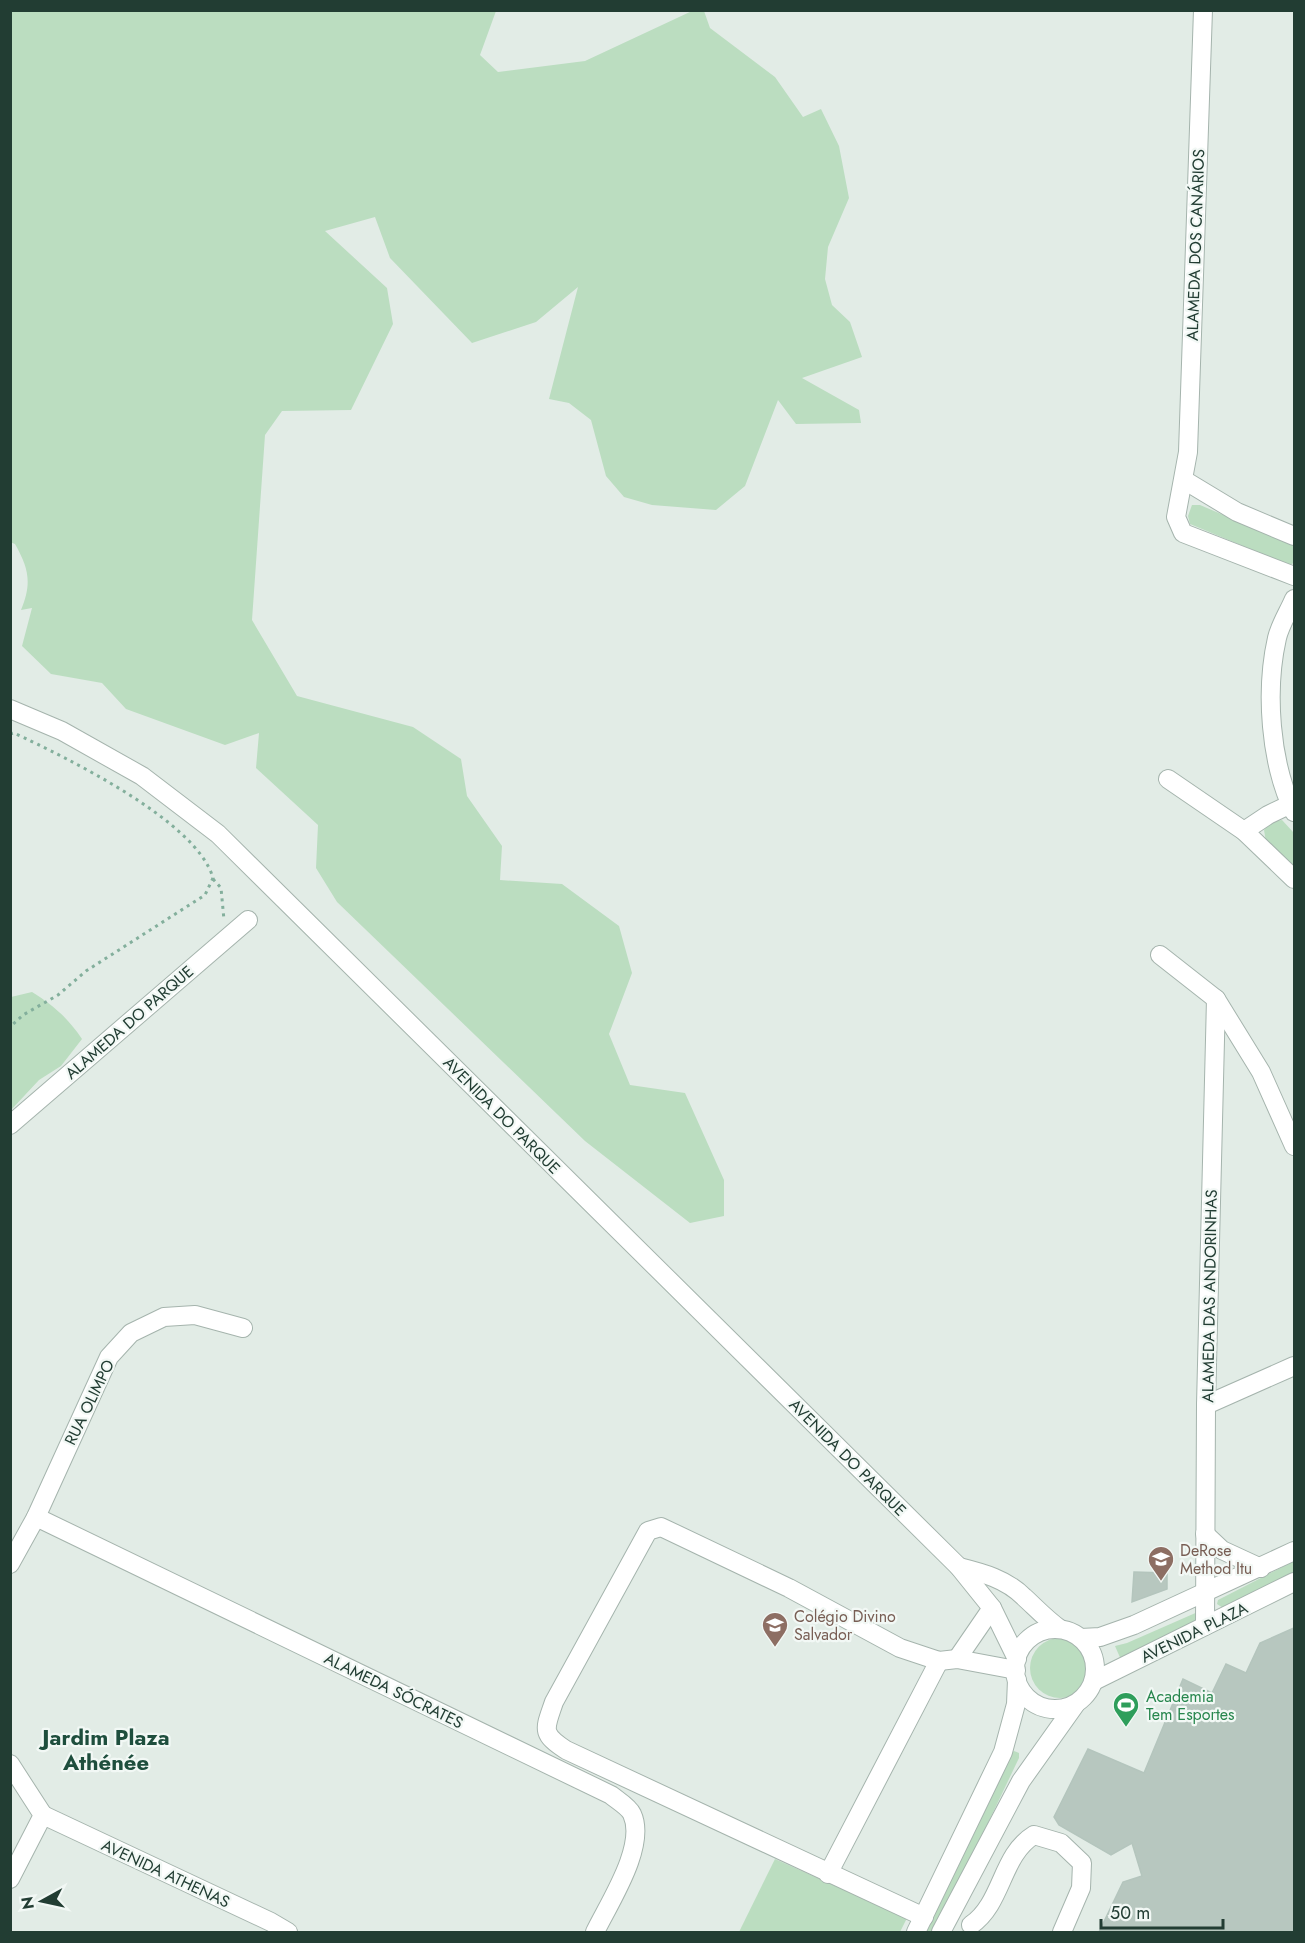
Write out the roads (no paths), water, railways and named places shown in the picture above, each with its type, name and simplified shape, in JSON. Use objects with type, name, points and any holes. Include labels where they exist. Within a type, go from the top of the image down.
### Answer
[{"type":"street","name":"ALAMEDA DOS CANÁRIOS","points":[[1203,10],[1188,452],[1176,517],[1183,533],[1294,576]]},
{"type":"street","points":[[1184,480],[1237,512],[1294,536]]},
{"type":"street","points":[[1244,831],[1268,815],[1293,808],[1275,758],[1271,686],[1277,636],[1294,599]]},
{"type":"street","name":"AVENIDA DO PARQUE","points":[[10,709],[62,731],[142,776],[218,834],[959,1567],[992,1608],[1016,1670]]},
{"type":"street","points":[[1168,780],[1244,831],[1294,879]]},
{"type":"street","name":"ALAMEDA DO PARQUE","points":[[10,1125],[248,920]]},
{"type":"street","points":[[1160,955],[1216,999],[1261,1072],[1294,1146]]},
{"type":"street","name":"ALAMEDA DAS ANDORINHAS","points":[[1204,1626],[1206,1404],[1216,999]]},
{"type":"street","name":"RUA OLIMPO","points":[[10,1563],[36,1517],[109,1358],[131,1333],[164,1317],[195,1316],[243,1328]]},
{"type":"street","points":[[1206,1404],[1294,1366]]},
{"type":"street","name":"ALAMEDA SÓCRATES","points":[[36,1517],[611,1795],[632,1812],[637,1833],[632,1857],[595,1932]]},
{"type":"street","points":[[1016,1670],[948,1660],[900,1648],[789,1588],[661,1527],[648,1531],[554,1702],[545,1728],[549,1739],[566,1750],[828,1874],[920,1925],[1003,1752],[1016,1704],[1016,1670],[1023,1646],[1033,1636],[1046,1630],[1060,1629]]},
{"type":"street","points":[[1205,1534],[1222,1550],[1261,1568]]},
{"type":"street","name":"AVENIDA PLAZA","points":[[1081,1638],[1100,1637],[1134,1625],[1294,1551]]},
{"type":"street","points":[[941,1932],[1021,1781],[1075,1705],[1086,1696],[1094,1682],[1093,1658],[1081,1638],[1060,1629],[1041,1616],[1023,1595],[994,1576],[959,1567]]},
{"type":"street","name":"AVENIDA PLAZA","points":[[1094,1682],[1294,1582]]},
{"type":"street","points":[[828,1874],[948,1660],[992,1608]]},
{"type":"street","points":[[1016,1670],[1023,1693],[1040,1706],[1061,1709],[1075,1705]]},
{"type":"street","points":[[10,1764],[43,1815],[10,1879]]},
{"type":"street","name":"AVENIDA ATHENAS","points":[[43,1815],[288,1932]]},
{"type":"street","points":[[955,1906],[974,1929],[987,1912],[1021,1843],[1034,1835],[1061,1843],[1082,1863],[1081,1888],[1062,1932]]},
{"type":"place","name":"DeRose Method Itu","points":[[1161,1582]]},
{"type":"place","name":"Colégio Divino Salvador","points":[[775,1648]]},
{"type":"place","name":"Academia Tem Esportes","points":[[1126,1728]]},
{"type":"district","name":"Jardim Plaza Athénée","points":[[106,1750]]}]
